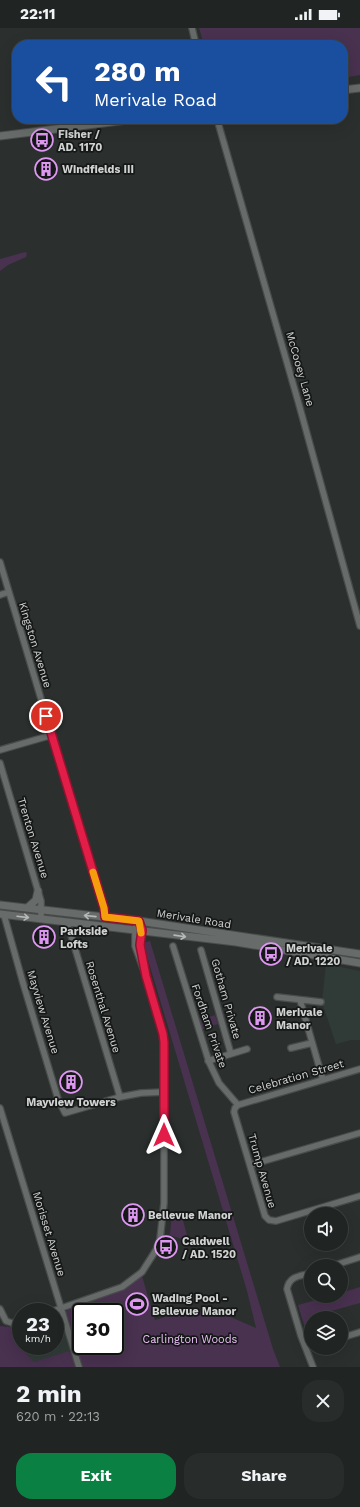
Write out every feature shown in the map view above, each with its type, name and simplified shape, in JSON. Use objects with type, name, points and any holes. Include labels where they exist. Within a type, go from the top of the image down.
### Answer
[{"type":"main road","points":[[348,89],[360,88]]},
{"type":"main road","points":[[0,136],[96,124]]},
{"type":"main road","points":[[27,908],[36,900],[38,891]]},
{"type":"main road","name":"Merivale Road","points":[[0,905],[139,921],[360,954]]},
{"type":"main road","name":"Merivale Road","points":[[2,915],[242,943],[360,963]]},
{"type":"street","points":[[192,28],[195,40]]},
{"type":"street","name":"McCooey Lane","points":[[218,124],[298,401],[360,626]]},
{"type":"street","name":"Kingston Avenue","points":[[0,562],[104,908],[105,917]]},
{"type":"street","points":[[0,595],[9,592]]},
{"type":"street","points":[[0,750],[52,735]]},
{"type":"street","name":"Trenton Avenue","points":[[0,763],[38,891],[42,910],[41,919]]},
{"type":"street","name":"Mayview Avenue","points":[[2,915],[58,1099],[65,1114],[120,1097]]},
{"type":"street","points":[[64,1307],[122,1288],[142,1272],[156,1250],[160,1239],[164,1208],[165,1092],[163,1034],[146,976],[138,930],[139,921]]},
{"type":"street","name":"Rosenthal Avenue","points":[[67,922],[120,1097]]},
{"type":"street","name":"Fordham Private","points":[[173,946],[208,1061],[219,1083],[238,1105]]},
{"type":"street","name":"Gotham Private","points":[[201,950],[231,1054]]},
{"type":"street","points":[[277,997],[321,1002]]},
{"type":"street","points":[[300,1000],[322,1080]]},
{"type":"street","points":[[291,1048],[312,1043]]},
{"type":"street","points":[[208,1061],[247,1049]]},
{"type":"street","name":"Celebration Street","points":[[238,1105],[360,1069]]},
{"type":"street","points":[[120,1097],[141,1093],[165,1092]]},
{"type":"street","name":"Trump Avenue","points":[[238,1105],[234,1112],[265,1216],[270,1220],[276,1221],[360,1196]]},
{"type":"street","name":"Morisset Avenue","points":[[0,1108],[60,1303]]},
{"type":"street","points":[[250,1165],[360,1133]]},
{"type":"street","points":[[348,1261],[360,1257]]},
{"type":"street","points":[[304,1275],[291,1280],[288,1283],[287,1289],[304,1337]]},
{"type":"street","points":[[0,1309],[2,1316],[12,1323]]},
{"type":"street","name":"Morisset Avenue","points":[[64,1315],[79,1367]]},
{"type":"street","points":[[348,1336],[360,1332]]},
{"type":"street","points":[[310,1355],[313,1367]]},
{"type":"shaded area","points":[[326,964],[360,971],[360,1040],[351,1040],[336,1044],[322,1002]]},
{"type":"shaded area","name":"Wading Pool - Bellevue Manor","points":[[142,1297],[145,1308],[133,1311],[130,1300]]},
{"type":"shaded area","points":[[66,1311],[72,1331],[72,1353],[64,1355],[64,1312]]},
{"type":"shaded area","points":[[26,1355],[63,1355],[29,1364]]},
{"type":"green space","points":[[199,28],[360,28],[360,75],[348,77],[348,40],[203,40]]},
{"type":"green space","points":[[25,252],[27,253],[26,257],[8,265],[0,271],[0,259]]},
{"type":"green space","name":"Carlington Woods","points":[[150,941],[273,1349],[280,1367],[0,1367],[0,1326],[12,1327],[12,1355],[27,1355],[34,1362],[56,1355],[64,1355],[64,1353],[69,1351],[70,1353],[72,1352],[72,1355],[124,1355],[124,1303],[87,1303],[124,1289],[142,1276],[155,1320],[188,1310],[226,1315],[256,1328],[247,1291],[143,943]]},
{"type":"green space","points":[[215,1015],[218,1024],[202,1029],[199,1020]]},
{"type":"green space","points":[[172,1211],[181,1213],[188,1239],[182,1239],[170,1235]]},
{"type":"green space","points":[[360,1287],[360,1303],[331,1311],[304,1311],[304,1325],[298,1305],[305,1303],[348,1303],[348,1291]]},
{"type":"green space","name":"Carlington Woods","points":[[72,1309],[72,1331],[66,1311]]},
{"type":"slow traffic","points":[[93,872],[104,908],[105,917],[139,921],[142,930],[141,933]]},
{"type":"place","name":"Fisher / AD. 1170","points":[[42,140]]},
{"type":"place","name":"Windfields III","points":[[46,169]]},
{"type":"place","name":"Parkside Lofts","points":[[44,937]]},
{"type":"place","name":"Merivale / AD. 1220","points":[[271,954]]},
{"type":"place","name":"Merivale Manor","points":[[260,1018]]},
{"type":"place","name":"Mayview Towers","points":[[71,1082]]},
{"type":"place","name":"Bellevue Manor","points":[[133,1215]]},
{"type":"place","name":"Caldwell / AD. 1520","points":[[166,1247]]},
{"type":"place","name":"Wading Pool - Bellevue Manor","points":[[137,1304]]},
{"type":"route","points":[[46,716],[104,908],[105,917],[139,921],[142,930],[140,945],[146,976],[164,1042],[164,1135]]}]
